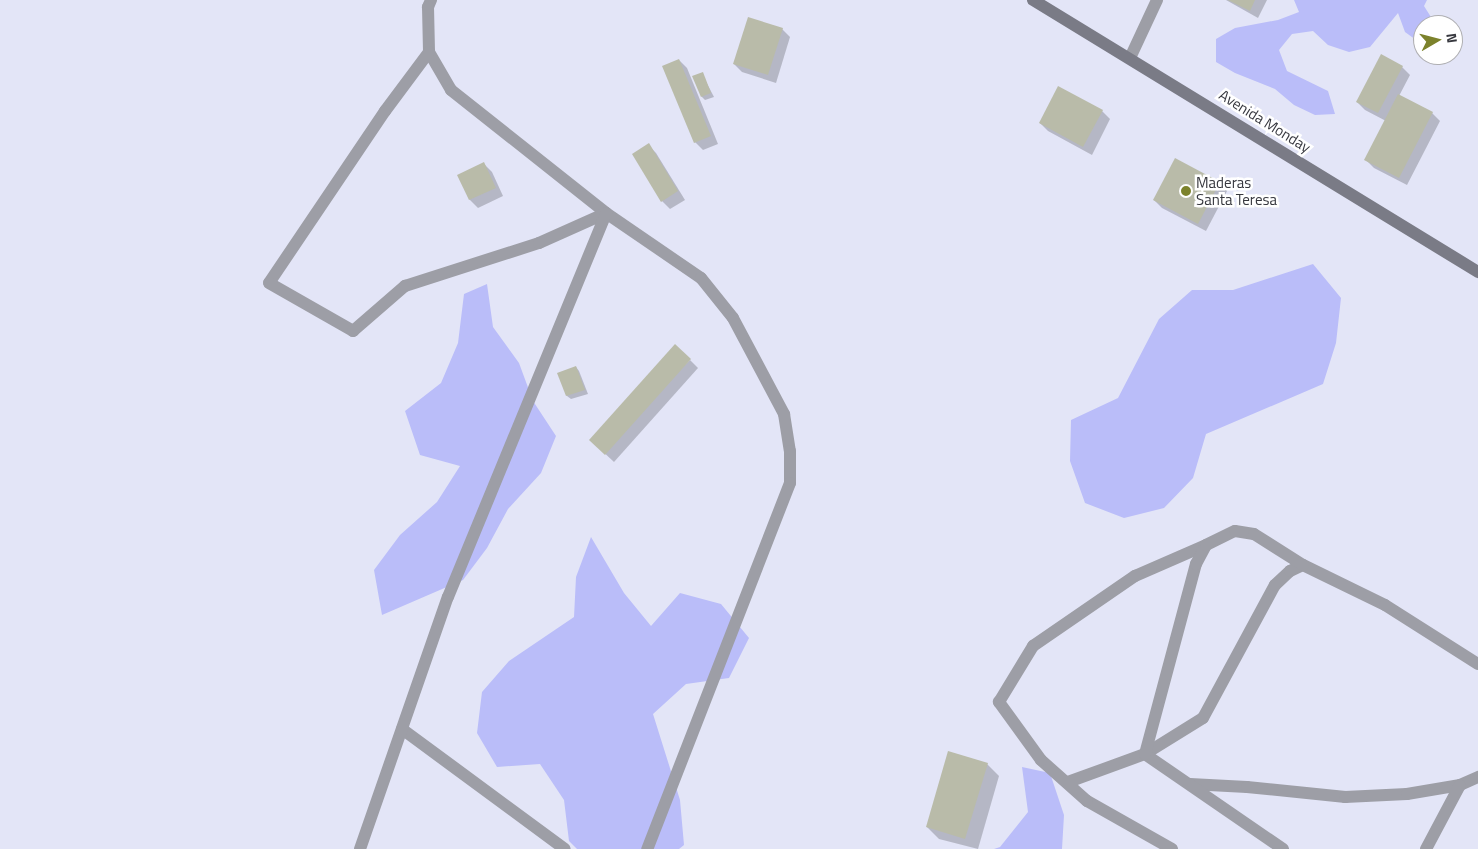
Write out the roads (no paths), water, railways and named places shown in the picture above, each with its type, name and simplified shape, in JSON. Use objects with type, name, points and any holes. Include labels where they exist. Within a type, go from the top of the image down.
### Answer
[{"type":"main road","name":"Avenida Monday","points":[[1034,0],[1478,272]]},
{"type":"street","points":[[431,0],[428,7],[428,52],[451,90],[606,213],[701,278],[733,318],[784,414],[790,451],[790,483],[647,849]]},
{"type":"street","points":[[1130,58],[1158,0]]},
{"type":"street","points":[[428,52],[385,111],[269,283],[353,331],[405,286],[539,243],[606,213]]},
{"type":"street","points":[[360,849],[448,597],[606,213]]},
{"type":"street","points":[[1172,849],[1087,801],[1068,782],[1041,760],[999,702],[1033,646],[1135,576],[1235,531],[1254,534],[1303,565],[1385,605],[1478,664]]},
{"type":"street","points":[[1145,754],[1196,564],[1206,545]]},
{"type":"street","points":[[1068,782],[1145,754],[1203,718],[1275,585],[1290,571],[1303,565]]},
{"type":"street","points":[[402,729],[565,849]]},
{"type":"street","points":[[1145,754],[1283,849]]},
{"type":"street","points":[[1190,784],[1247,787],[1346,797],[1407,794],[1460,785],[1478,777]]},
{"type":"street","points":[[1426,849],[1460,785]]},
{"type":"place","name":"Maderas Santa Teresa","points":[[1186,191]]}]
